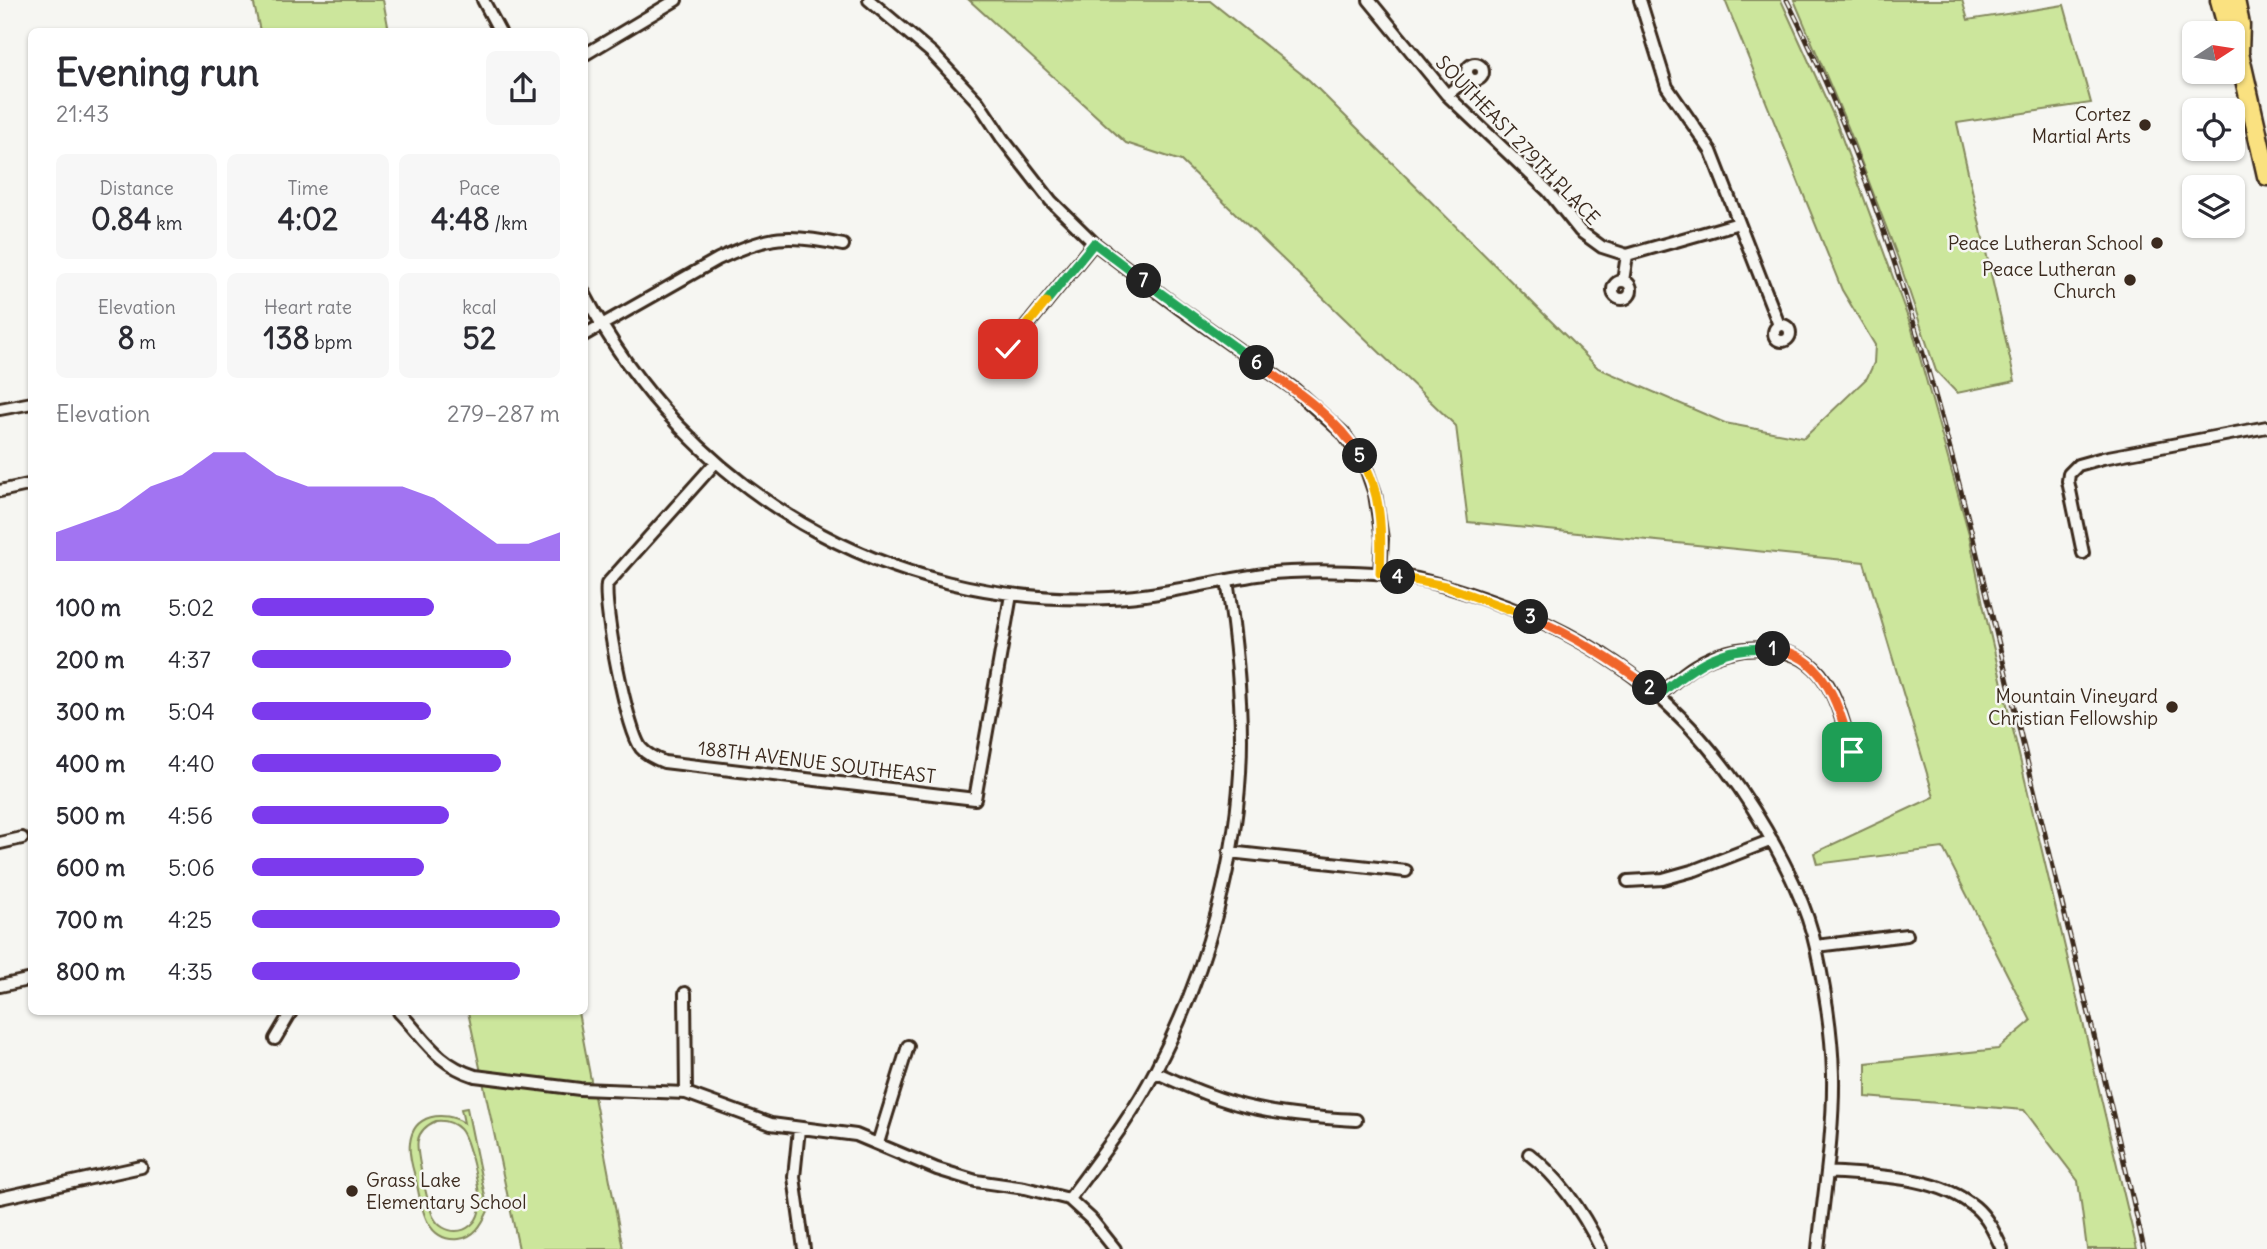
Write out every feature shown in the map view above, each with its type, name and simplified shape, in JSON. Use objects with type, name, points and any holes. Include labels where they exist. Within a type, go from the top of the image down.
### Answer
[{"type":"main road","points":[[2220,0],[2226,21]]},
{"type":"main road","points":[[2235,0],[2240,21]]},
{"type":"main road","points":[[2245,79],[2263,143],[2267,176]]},
{"type":"street","points":[[483,0],[498,28]]},
{"type":"street","points":[[588,53],[676,0]]},
{"type":"street","points":[[869,0],[932,53],[978,102],[1051,201],[1094,243],[1178,307],[1294,389],[1348,439],[1365,464],[1375,494],[1382,539],[1380,573]]},
{"type":"street","name":"SOUTHEAST 279TH PLACE","points":[[1369,0],[1447,95],[1548,191],[1580,231],[1602,247],[1627,255]]},
{"type":"street","points":[[1640,0],[1667,87],[1711,152],[1779,325]]},
{"type":"street","points":[[1447,95],[1469,77]]},
{"type":"street","points":[[1623,281],[1627,255],[1739,223]]},
{"type":"street","points":[[588,333],[718,259],[760,242],[775,238],[806,237],[843,245]]},
{"type":"street","points":[[1008,349],[1094,243]]},
{"type":"street","points":[[588,301],[601,326],[639,380],[676,425],[716,462],[761,499],[839,544],[903,570],[967,587],[1011,595],[1113,598],[1268,574],[1305,571],[1380,573],[1445,586],[1508,607],[1565,632],[1615,662],[1659,695],[1692,726],[1732,778],[1772,840],[1803,903],[1816,946],[1832,1048],[1833,1080],[1827,1172],[1818,1249]]},
{"type":"street","points":[[0,409],[28,403]]},
{"type":"street","points":[[2083,554],[2068,481],[2068,474],[2078,465],[2267,427]]},
{"type":"street","name":"188TH AVENUE SOUTHEAST","points":[[716,462],[607,584],[606,610],[630,723],[641,748],[655,759],[676,764],[975,799],[1011,595]]},
{"type":"street","points":[[0,491],[28,485]]},
{"type":"street","points":[[1069,1199],[1125,1123],[1155,1072],[1193,992],[1218,906],[1229,852],[1241,742],[1240,685],[1227,580]]},
{"type":"street","points":[[1659,695],[1698,664],[1717,655],[1761,648],[1779,650],[1798,656],[1825,679],[1836,700],[1852,752]]},
{"type":"street","points":[[0,843],[22,838]]},
{"type":"street","points":[[1628,881],[1664,879],[1772,840]]},
{"type":"street","points":[[1229,852],[1406,871]]},
{"type":"street","points":[[1816,946],[1907,935]]},
{"type":"street","points":[[0,986],[28,980]]},
{"type":"street","points":[[685,993],[686,1093]]},
{"type":"street","points":[[275,1039],[289,1015]]},
{"type":"street","points":[[402,1015],[432,1051],[448,1065],[475,1076],[580,1089],[686,1093],[771,1124],[856,1135],[937,1169],[976,1181],[1025,1188],[1069,1199],[1091,1219],[1115,1249]]},
{"type":"street","points":[[878,1143],[908,1046]]},
{"type":"street","points":[[1155,1072],[1205,1094],[1255,1109],[1298,1116],[1356,1120]]},
{"type":"street","points":[[799,1129],[794,1177],[804,1249]]},
{"type":"street","points":[[1530,1154],[1549,1170],[1576,1204],[1601,1249]]},
{"type":"street","points":[[0,1198],[141,1167]]},
{"type":"street","points":[[1827,1172],[1885,1177],[1951,1192],[1975,1207],[1984,1217],[2002,1249]]},
{"type":"green space","points":[[253,0],[383,0],[388,28],[259,28]]},
{"type":"green space","points":[[969,0],[1210,1],[1309,80],[1598,368],[1725,423],[1804,438],[1867,378],[1874,363],[1875,345],[1842,290],[1725,0],[1781,0],[1835,119],[1912,329],[1969,534],[1983,604],[2137,1249],[2087,1249],[2078,1181],[2024,1110],[1866,1097],[1866,1063],[1998,1049],[2031,1021],[1943,848],[1817,864],[1814,853],[1934,797],[1864,562],[1468,522],[1456,426],[1181,161],[1126,143]]},
{"type":"green space","points":[[1794,0],[1962,0],[1968,20],[2064,5],[2091,103],[1957,123],[2015,381],[1957,393],[1936,371],[1898,258],[1848,127]]},
{"type":"green space","points":[[469,1015],[579,1015],[623,1249],[519,1249]]},
{"type":"green space","points":[[467,1108],[488,1211],[474,1233],[465,1238],[448,1239],[432,1228],[423,1210],[411,1162],[410,1143],[417,1126],[431,1117],[448,1117],[464,1123],[461,1109]],"holes":[[[436,1121],[449,1122],[464,1135],[477,1183],[480,1205],[478,1216],[471,1225],[460,1231],[446,1229],[436,1221],[420,1167],[419,1136],[427,1126]]]},
{"type":"railway","points":[[1787,0],[1863,173],[1922,350],[1971,531],[2144,1249]]},
{"type":"place","name":"Cortez Martial Arts","points":[[2145,125]]},
{"type":"place","name":"Peace Lutheran School","points":[[2157,243]]},
{"type":"place","name":"Peace Lutheran Church","points":[[2130,280]]},
{"type":"place","name":"Mountain Vineyard Christian Fellowship","points":[[2172,707]]},
{"type":"place","name":"Grass Lake Elementary School","points":[[352,1191]]},
{"type":"route","points":[[1008,349],[1094,243],[1178,307],[1294,389],[1353,444],[1365,464],[1380,515],[1380,573],[1445,586],[1508,607],[1565,632],[1615,662],[1659,695],[1698,664],[1717,655],[1761,648],[1798,656],[1825,679],[1836,700],[1852,752]]}]
